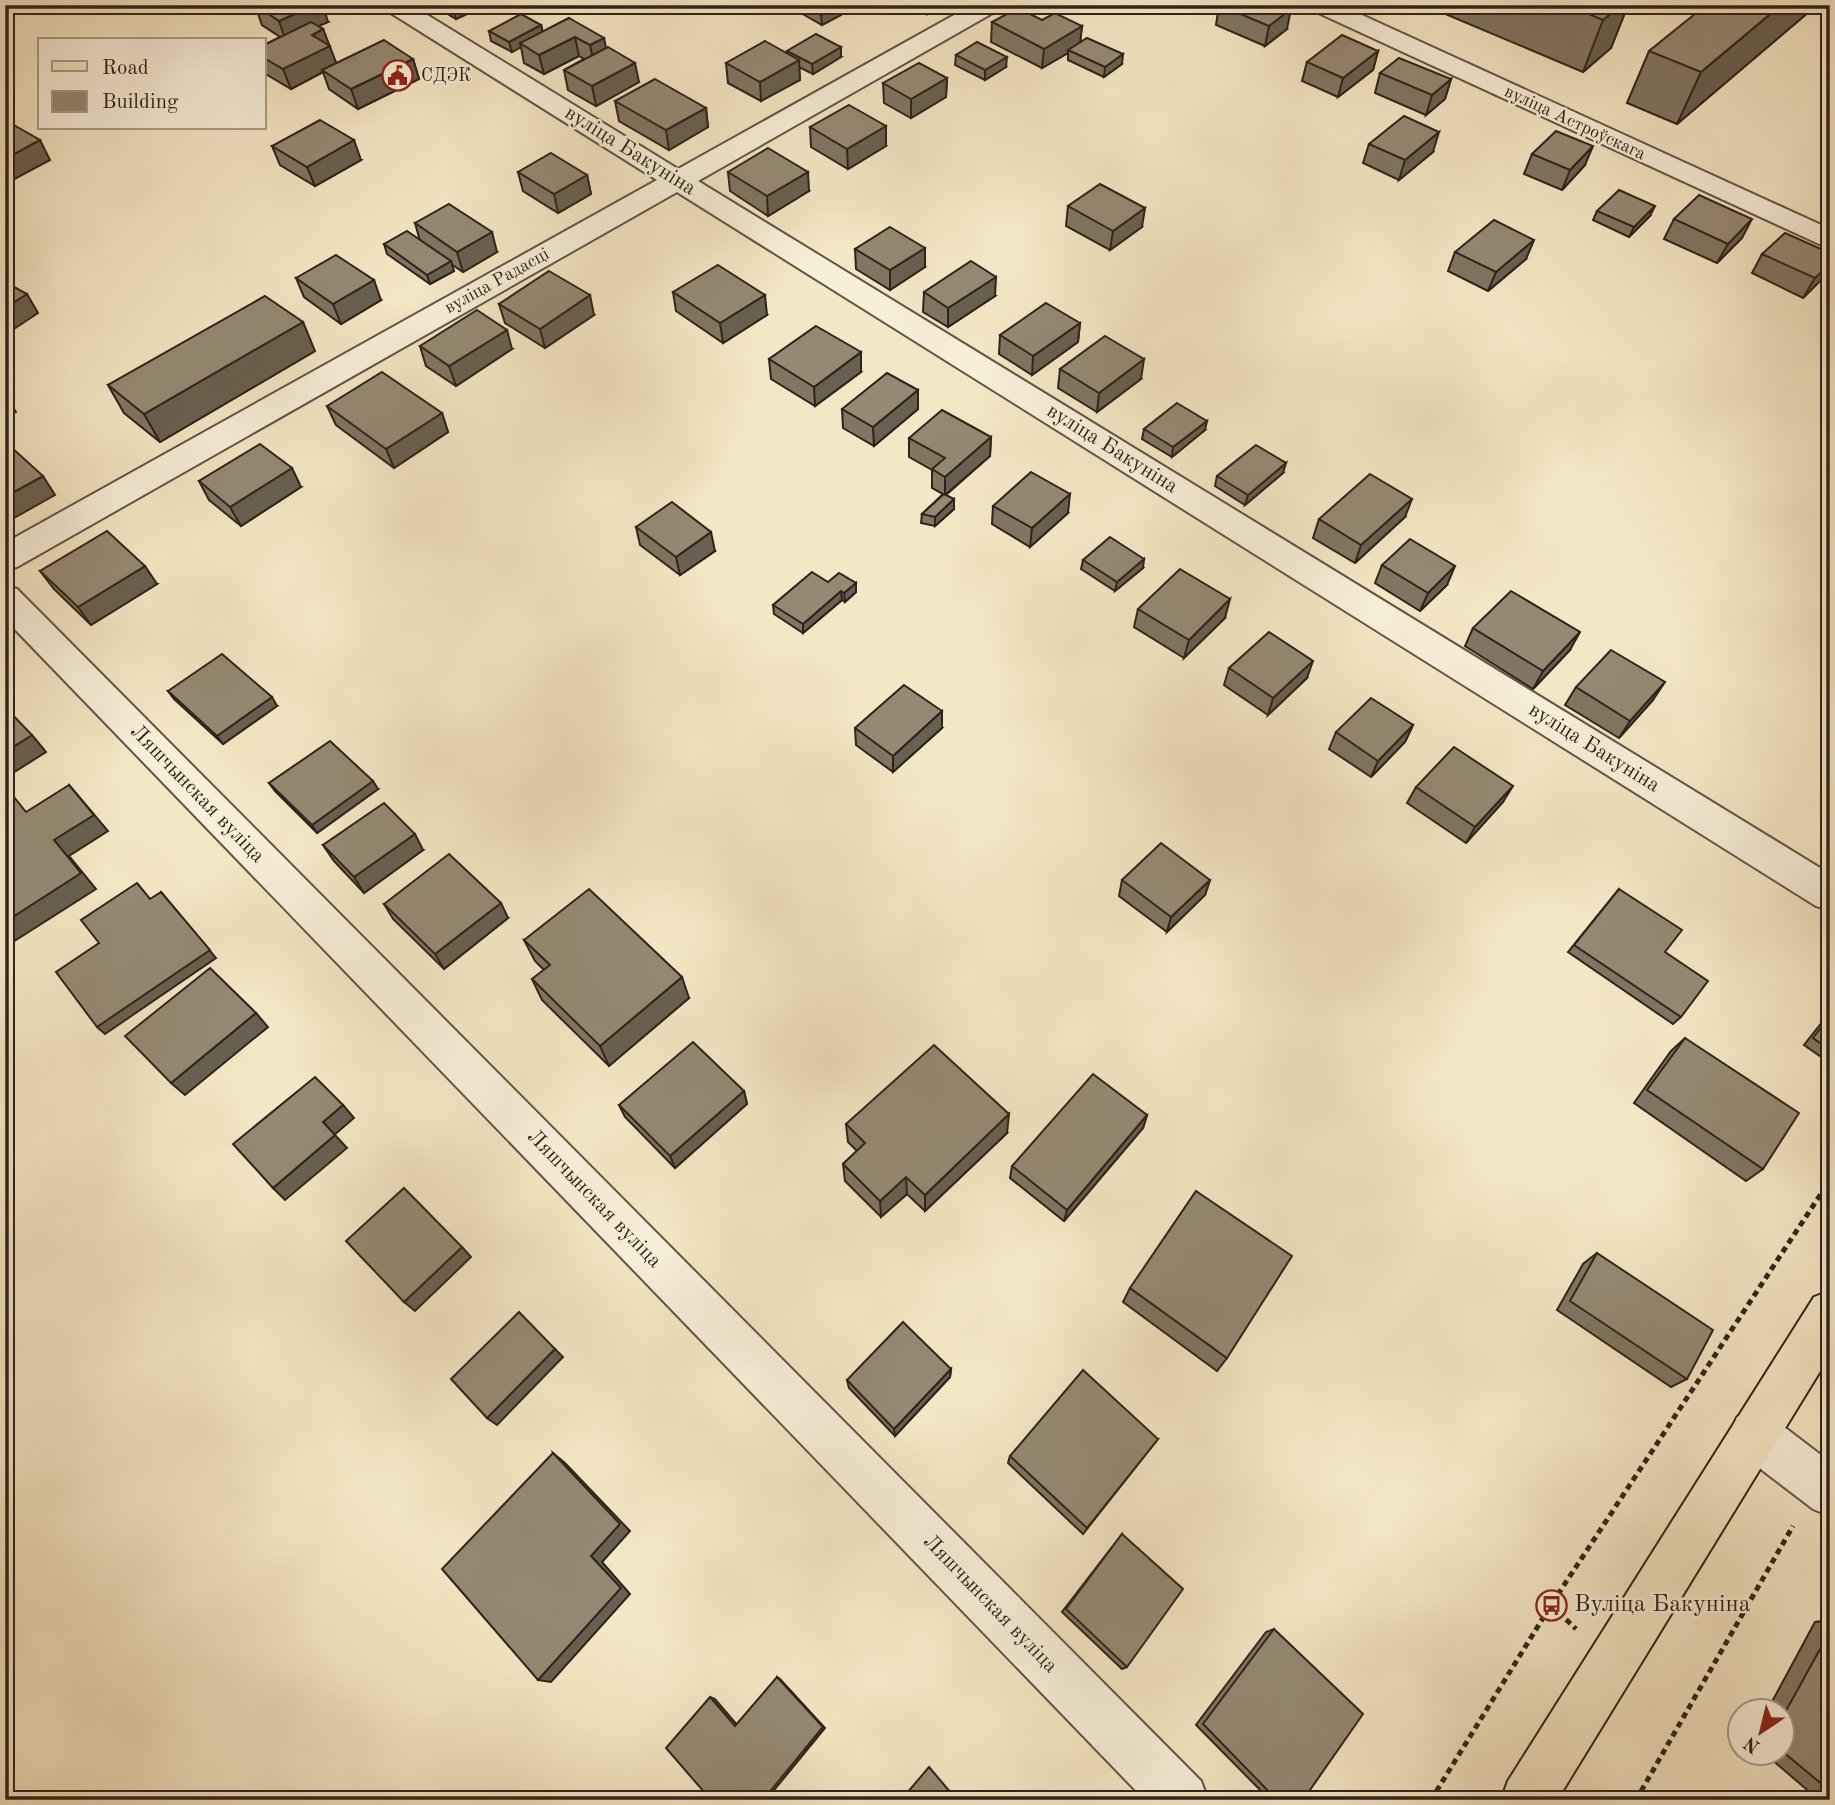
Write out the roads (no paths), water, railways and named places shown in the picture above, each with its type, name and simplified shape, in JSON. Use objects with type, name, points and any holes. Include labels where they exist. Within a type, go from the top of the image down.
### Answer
[{"type":"main road","points":[[1527,1800],[1830,1313]]},
{"type":"street","name":"вуліца Бакуніна","points":[[394,5],[1830,894]]},
{"type":"street","name":"вуліца Радасці","points":[[5,558],[990,5]]},
{"type":"street","name":"вуліца Астроўскага","points":[[1320,5],[1830,240]]},
{"type":"street","name":"Ляшчынская вуліца","points":[[5,598],[1182,1800]]},
{"type":"street","points":[[1754,1434],[1824,1487]]},
{"type":"place","name":"СДЭК","points":[[398,76]]},
{"type":"place","name":"Вуліца Бакуніна","points":[[1551,1605]]}]
